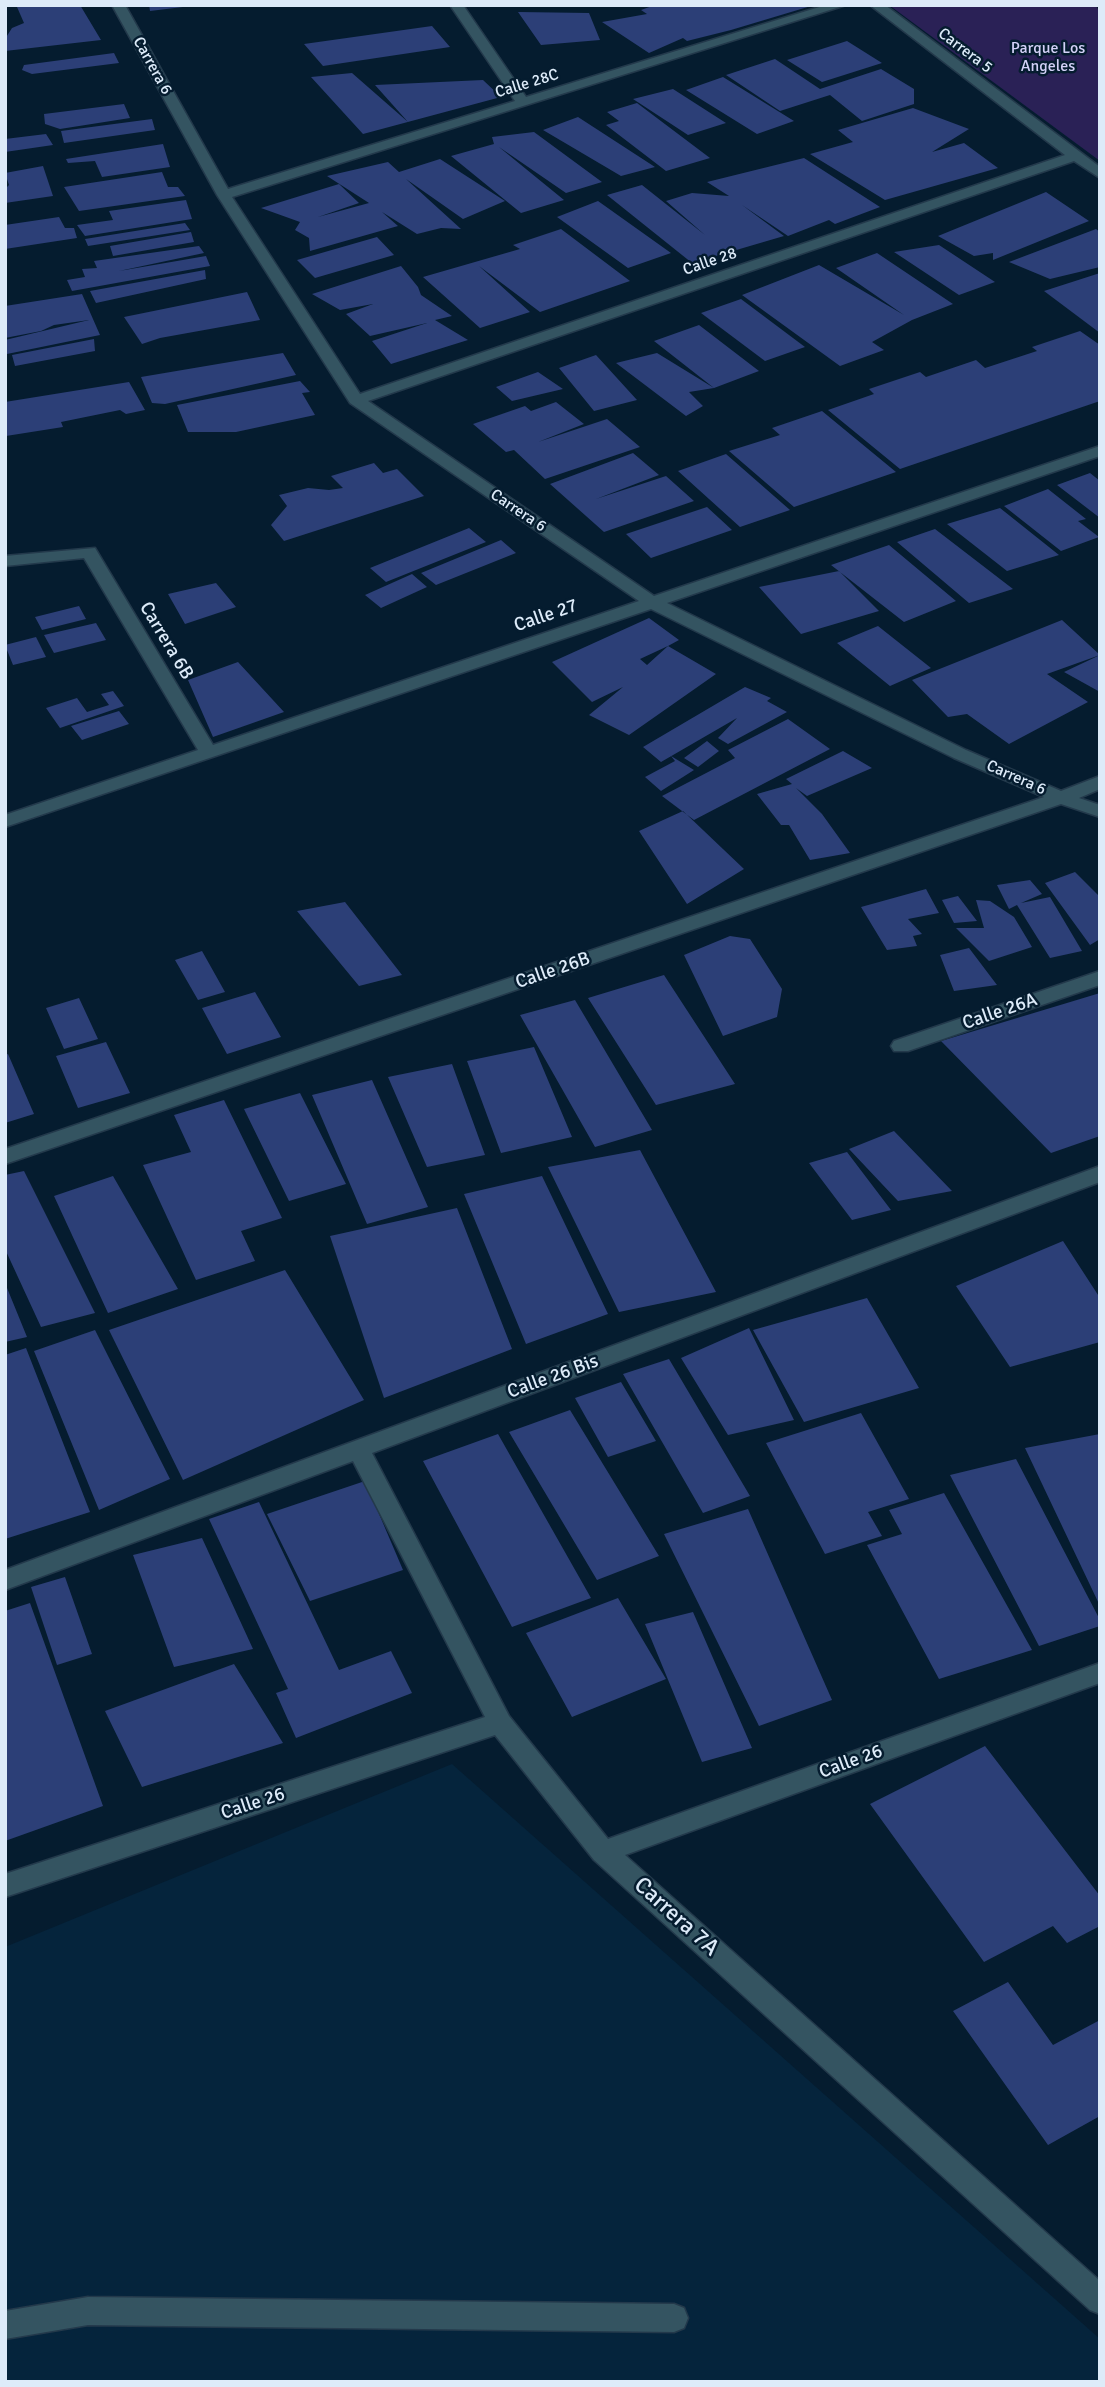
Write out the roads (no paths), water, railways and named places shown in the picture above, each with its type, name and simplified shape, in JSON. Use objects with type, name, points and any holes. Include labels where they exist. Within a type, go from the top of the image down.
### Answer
[{"type":"street","name":"Carrera 6","points":[[118,5],[224,195],[356,400],[651,602],[960,754],[1061,798],[1100,811]]},
{"type":"street","points":[[456,5],[523,103]]},
{"type":"street","name":"Calle 28C","points":[[224,195],[840,5]]},
{"type":"street","name":"Carrera 5","points":[[876,5],[1100,174]]},
{"type":"street","name":"Calle 28","points":[[356,400],[1075,156]]},
{"type":"street","name":"Calle 27","points":[[5,821],[1100,451]]},
{"type":"street","name":"Carrera 6B","points":[[5,561],[89,552],[208,752]]},
{"type":"street","name":"Calle 26B","points":[[5,1157],[1061,798],[1100,782]]},
{"type":"street","name":"Calle 26A","points":[[901,1046],[1100,978]]},
{"type":"street","name":"Calle 26 Bis","points":[[5,1580],[1100,1174]]},
{"type":"street","name":"Carrera 7A","points":[[358,1449],[500,1723],[603,1852],[1100,2300]]},
{"type":"street","name":"Calle 26","points":[[603,1852],[1100,1673]]},
{"type":"street","name":"Calle 26","points":[[5,1886],[500,1723]]},
{"type":"street","points":[[5,2325],[88,2311],[674,2318]]},
{"type":"park label","name":"Parque Los Angeles","points":[[1048,58]]}]
